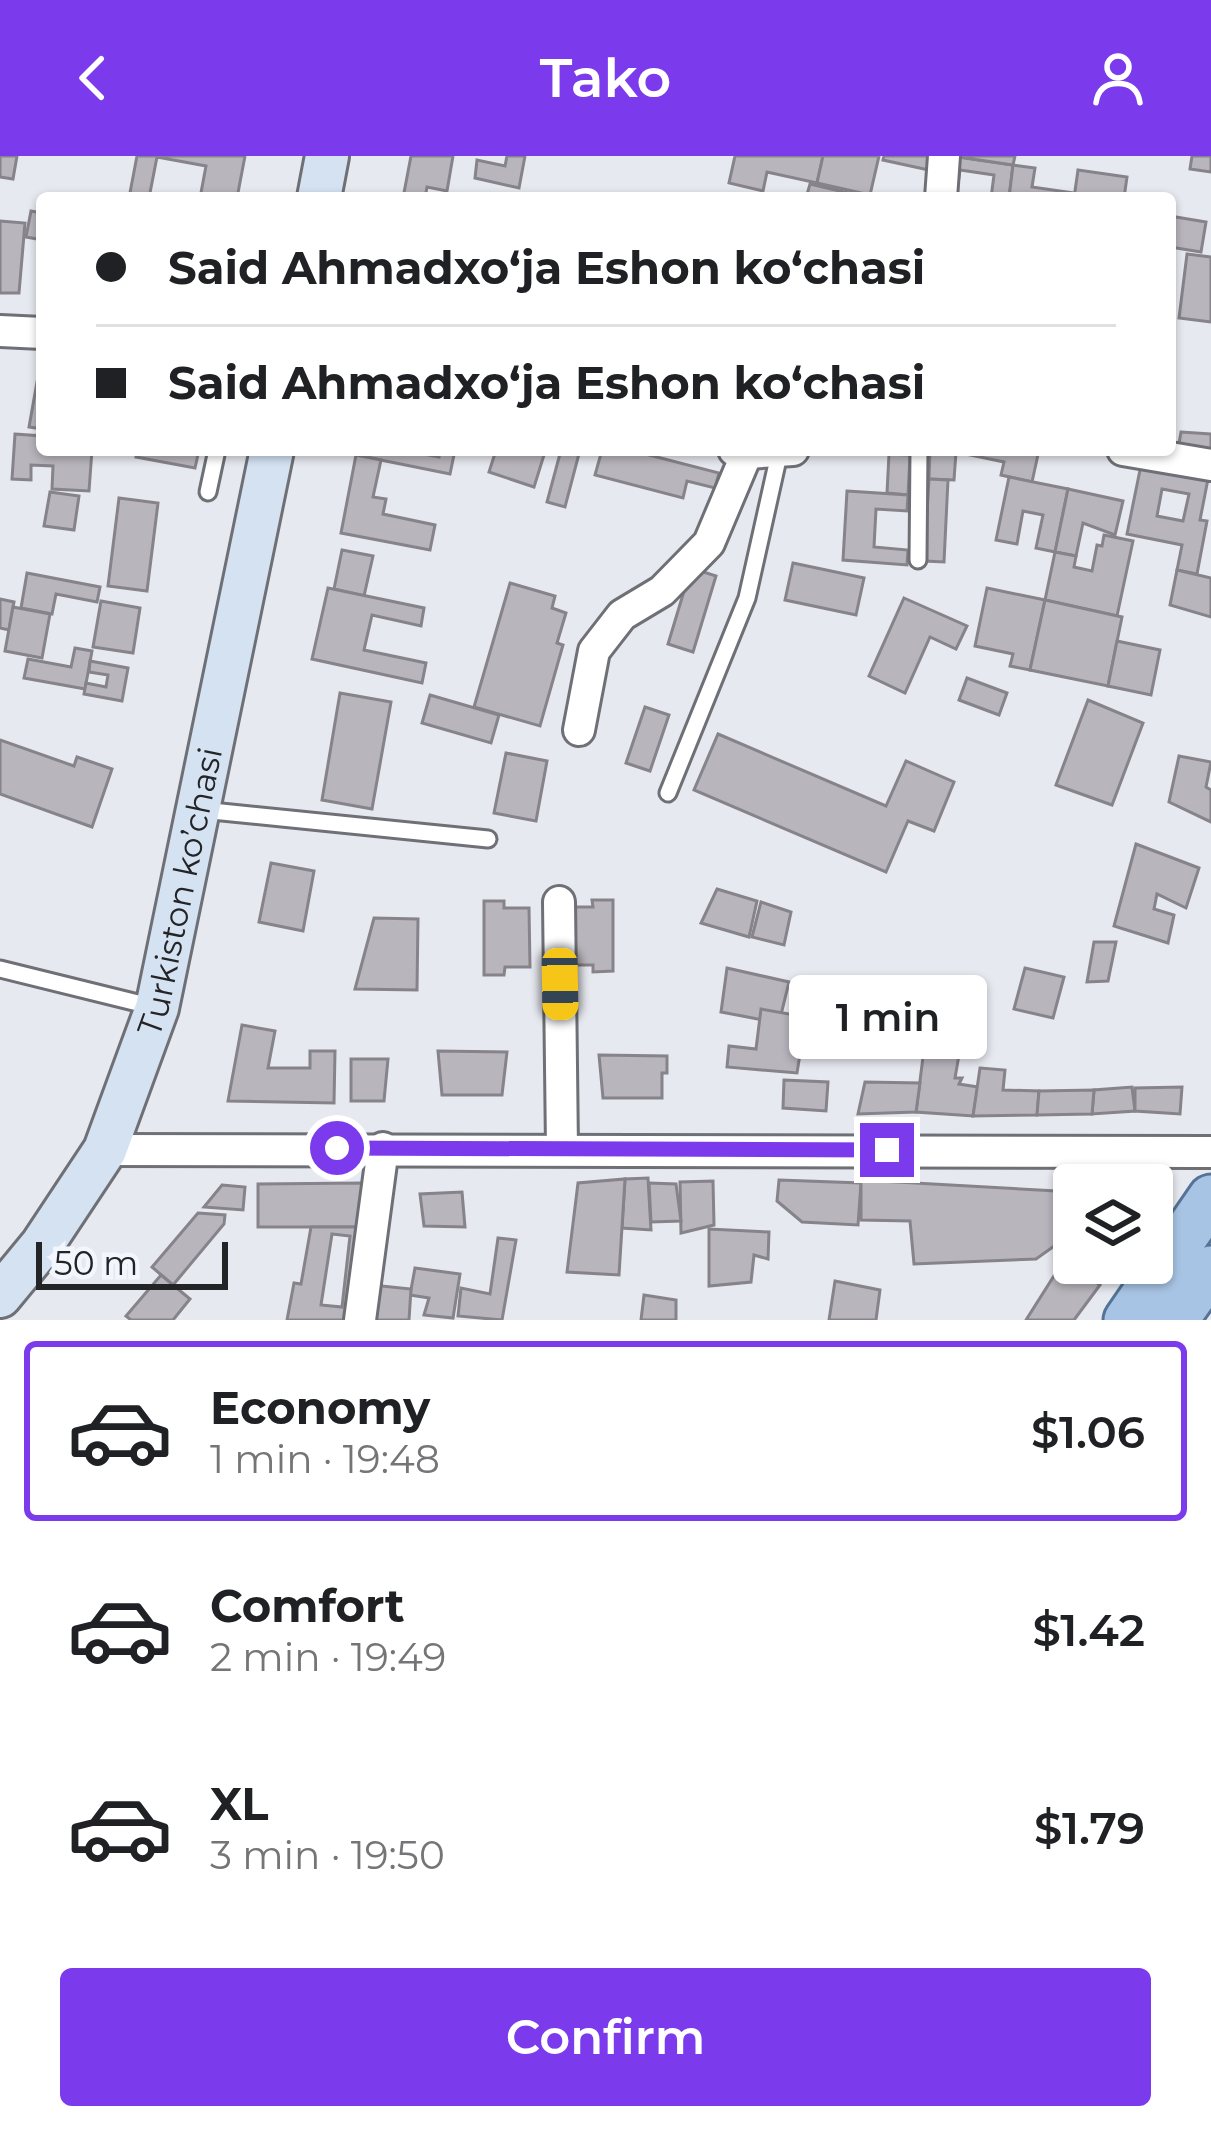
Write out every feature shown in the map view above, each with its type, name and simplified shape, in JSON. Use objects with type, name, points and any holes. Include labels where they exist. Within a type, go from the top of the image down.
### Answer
[{"type":"main road","points":[[320,192],[327,156]]},
{"type":"main road","name":"Turkiston ko’chasi","points":[[0,1297],[42,1245],[106,1150],[157,1008],[271,456]]},
{"type":"main road","points":[[1127,1320],[1211,1198]]},
{"type":"main road","points":[[1175,1320],[1211,1269]]},
{"type":"street","points":[[941,192],[944,156]]},
{"type":"street","points":[[0,331],[36,333]]},
{"type":"street","points":[[579,730],[594,651],[622,615],[662,591],[709,543],[739,456]]},
{"type":"street","points":[[1158,456],[1211,465]]},
{"type":"street","points":[[559,902],[562,1148]]},
{"type":"street","points":[[360,1320],[383,1148]]},
{"type":"street","points":[[106,1150],[1211,1152]]},
{"type":"lane","points":[[208,492],[216,456]]},
{"type":"lane","points":[[668,793],[747,598],[779,456]]},
{"type":"lane","points":[[918,560],[919,456]]},
{"type":"lane","points":[[199,809],[488,839]]},
{"type":"lane","points":[[0,969],[157,1008]]},
{"type":"building","points":[[0,156],[17,156],[13,179],[0,177]]},
{"type":"building","points":[[137,156],[245,156],[238,192],[201,192],[206,166],[157,157],[150,192],[130,192]]},
{"type":"building","points":[[411,156],[453,156],[447,191],[427,187],[426,192],[404,192]]},
{"type":"building","points":[[507,156],[525,156],[519,188],[475,178],[477,160],[505,166]]},
{"type":"building","points":[[735,156],[823,156],[817,183],[767,172],[763,191],[729,183]]},
{"type":"building","points":[[823,156],[879,156],[871,192],[817,183]]},
{"type":"building","points":[[884,156],[935,156],[933,171],[883,160]]},
{"type":"building","points":[[952,156],[1013,165],[1010,192],[992,192],[994,175],[960,170],[955,192]]},
{"type":"building","points":[[952,156],[1015,156],[1013,165]]},
{"type":"building","points":[[1192,156],[1211,156],[1211,172],[1190,169]]},
{"type":"building","points":[[1013,165],[1035,168],[1032,187],[1067,192],[1010,192]]},
{"type":"building","points":[[1078,170],[1127,177],[1125,192],[1075,192]]},
{"type":"building","points":[[810,184],[844,192],[808,192]]},
{"type":"building","points":[[31,211],[36,212],[36,239],[26,237]]},
{"type":"building","points":[[1176,217],[1206,222],[1201,252],[1176,248]]},
{"type":"building","points":[[0,221],[25,223],[19,293],[0,293]]},
{"type":"building","points":[[1187,254],[1211,257],[1211,322],[1179,318]]},
{"type":"building","points":[[36,388],[36,428],[29,427]]},
{"type":"building","points":[[1181,432],[1211,434],[1211,456],[1177,454]]},
{"type":"building","points":[[15,434],[36,436],[36,456],[92,456],[89,491],[52,489],[53,466],[31,465],[31,480],[12,479]]},
{"type":"building","points":[[136,456],[198,456],[195,468]]},
{"type":"building","points":[[356,456],[381,460],[373,497],[386,499],[383,514],[435,525],[430,550],[341,533]]},
{"type":"building","points":[[361,456],[454,456],[450,474]]},
{"type":"building","points":[[494,456],[544,456],[534,487],[489,472]]},
{"type":"building","points":[[559,456],[578,456],[565,507],[547,502]]},
{"type":"building","points":[[600,456],[653,456],[719,473],[715,488],[687,481],[683,498],[595,475]]},
{"type":"building","points":[[889,456],[910,456],[908,495],[887,493]]},
{"type":"building","points":[[930,456],[956,456],[954,480],[929,479]]},
{"type":"building","points":[[975,456],[1038,456],[1032,482],[1001,475],[1004,462]]},
{"type":"building","points":[[1141,465],[1208,479],[1200,520],[1207,521],[1197,574],[1177,570],[1182,545],[1127,534]],"holes":[[[1162,489],[1189,494],[1183,521],[1157,516]]]},
{"type":"building","points":[[1009,477],[1068,489],[1055,552],[1036,548],[1043,515],[1023,511],[1017,544],[996,540]]},
{"type":"building","points":[[929,479],[948,480],[944,562],[924,561]]},
{"type":"building","points":[[1068,489],[1123,501],[1115,535],[1083,523],[1076,556],[1055,552]]},
{"type":"building","points":[[847,491],[908,495],[907,511],[876,509],[874,547],[908,550],[907,565],[843,560]]},
{"type":"building","points":[[50,492],[79,496],[74,530],[44,526]]},
{"type":"building","points":[[119,498],[158,503],[147,591],[108,586]]},
{"type":"building","points":[[1104,535],[1133,541],[1117,616],[1045,600],[1055,552],[1076,556],[1074,567],[1092,571]]},
{"type":"building","points":[[342,550],[373,556],[364,596],[334,589]]},
{"type":"building","points":[[793,563],[864,578],[856,615],[785,600]]},
{"type":"building","points":[[691,568],[716,576],[693,652],[668,644]]},
{"type":"building","points":[[1177,570],[1211,578],[1211,617],[1170,605]]},
{"type":"building","points":[[27,573],[100,587],[97,602],[56,594],[52,614],[21,608]]},
{"type":"building","points":[[510,583],[555,596],[552,608],[566,613],[557,643],[563,645],[540,726],[474,707]]},
{"type":"building","points":[[328,588],[424,608],[421,626],[372,615],[364,650],[426,663],[422,683],[312,659]]},
{"type":"building","points":[[987,588],[1045,600],[1030,670],[1010,666],[1013,654],[975,646]]},
{"type":"building","points":[[904,598],[967,626],[956,649],[930,637],[905,693],[869,676]]},
{"type":"building","points":[[0,599],[14,602],[9,630],[0,628]]},
{"type":"building","points":[[1045,600],[1122,617],[1108,686],[1030,670]]},
{"type":"building","points":[[101,601],[140,608],[133,653],[93,647]]},
{"type":"building","points":[[13,607],[50,614],[42,658],[5,651]]},
{"type":"building","points":[[1117,641],[1160,650],[1151,695],[1108,686]]},
{"type":"building","points":[[75,648],[92,651],[85,689],[24,678],[28,659],[71,667]]},
{"type":"building","points":[[90,661],[128,668],[122,701],[84,694],[86,683],[106,687],[108,675],[89,672]]},
{"type":"building","points":[[967,678],[1007,693],[999,715],[959,700]]},
{"type":"building","points":[[340,693],[391,702],[372,809],[322,800]]},
{"type":"building","points":[[430,695],[499,715],[491,743],[422,723]]},
{"type":"building","points":[[1088,700],[1143,723],[1112,805],[1056,785]]},
{"type":"building","points":[[645,707],[669,715],[650,771],[626,763]]},
{"type":"building","points":[[718,734],[886,806],[906,761],[954,782],[934,831],[908,821],[886,872],[694,790]]},
{"type":"building","points":[[0,740],[74,766],[77,757],[112,769],[92,827],[0,794]]},
{"type":"building","points":[[506,753],[547,761],[536,821],[494,813]]},
{"type":"building","points":[[1179,756],[1211,762],[1206,787],[1211,790],[1211,822],[1169,802]]},
{"type":"building","points":[[1136,844],[1199,868],[1186,908],[1157,894],[1154,909],[1174,915],[1168,943],[1114,926]]},
{"type":"building","points":[[271,863],[314,871],[303,931],[259,922]]},
{"type":"building","points":[[717,889],[757,901],[749,937],[701,923]]},
{"type":"building","points":[[592,900],[613,900],[613,971],[593,972],[593,965],[571,965],[571,907],[593,907]]},
{"type":"building","points":[[484,901],[504,901],[504,908],[529,908],[530,967],[505,967],[504,975],[484,975]]},
{"type":"building","points":[[761,902],[791,912],[784,945],[752,937]]},
{"type":"building","points":[[374,918],[418,919],[417,990],[355,989]]},
{"type":"building","points":[[1094,942],[1116,942],[1108,981],[1087,982]]},
{"type":"building","points":[[727,968],[789,982],[779,1023],[721,1012]]},
{"type":"building","points":[[1025,968],[1064,977],[1053,1018],[1014,1009]]},
{"type":"building","points":[[761,1009],[806,1017],[797,1073],[727,1067],[729,1046],[756,1049]]},
{"type":"building","points":[[929,1010],[951,1012],[949,1028],[963,1032],[955,1078],[962,1078],[959,1084],[978,1087],[973,1116],[916,1112]]},
{"type":"building","points":[[242,1025],[275,1031],[268,1068],[310,1068],[310,1051],[335,1051],[334,1103],[228,1101]]},
{"type":"building","points":[[438,1051],[507,1052],[502,1095],[442,1095]]},
{"type":"building","points":[[599,1055],[667,1056],[662,1098],[603,1098]]},
{"type":"building","points":[[351,1059],[388,1059],[384,1101],[351,1101]]},
{"type":"building","points":[[980,1068],[1005,1070],[1003,1090],[1039,1091],[1037,1115],[973,1116]]},
{"type":"building","points":[[784,1080],[828,1082],[826,1111],[783,1108]]},
{"type":"building","points":[[865,1082],[920,1083],[916,1112],[858,1114]]},
{"type":"building","points":[[1132,1087],[1135,1111],[1092,1114],[1094,1090]]},
{"type":"building","points":[[1182,1087],[1180,1114],[1135,1111],[1135,1088]]},
{"type":"building","points":[[1094,1090],[1092,1114],[1037,1115],[1039,1091]]},
{"type":"building","points":[[648,1178],[651,1230],[622,1228],[625,1179]]},
{"type":"building","points":[[625,1179],[619,1275],[567,1272],[578,1183]]},
{"type":"building","points":[[779,1180],[861,1183],[858,1225],[802,1222],[777,1201]]},
{"type":"building","points":[[861,1180],[1053,1191],[1053,1247],[1036,1259],[914,1264],[910,1221],[861,1220]]},
{"type":"building","points":[[713,1181],[714,1225],[681,1233],[680,1182]]},
{"type":"building","points":[[363,1183],[364,1227],[258,1227],[258,1184]]},
{"type":"building","points":[[649,1183],[676,1184],[681,1221],[651,1222]]},
{"type":"building","points":[[222,1185],[245,1187],[243,1210],[204,1207]]},
{"type":"building","points":[[462,1192],[465,1227],[424,1226],[420,1194]]},
{"type":"building","points":[[198,1213],[225,1215],[224,1224],[173,1285],[152,1267]]},
{"type":"building","points":[[311,1227],[364,1227],[353,1320],[287,1320],[294,1283],[301,1284]],"holes":[[[332,1234],[350,1236],[342,1307],[321,1305]]]},
{"type":"building","points":[[709,1229],[769,1232],[768,1259],[754,1255],[751,1282],[709,1286]]},
{"type":"building","points":[[498,1238],[516,1240],[502,1320],[458,1316],[461,1288],[490,1294]]},
{"type":"building","points":[[415,1268],[460,1274],[453,1318],[424,1315],[429,1298],[410,1295]]},
{"type":"building","points":[[161,1275],[190,1299],[173,1320],[131,1320],[126,1316]]},
{"type":"building","points":[[1053,1277],[1053,1284],[1100,1285],[1074,1320],[1026,1320]]},
{"type":"building","points":[[835,1281],[880,1290],[876,1320],[829,1320]]},
{"type":"building","points":[[372,1285],[411,1289],[409,1320],[368,1320]]},
{"type":"building","points":[[644,1295],[676,1300],[676,1320],[641,1320]]},
{"type":"route","points":[[337,1148],[887,1150]]}]
